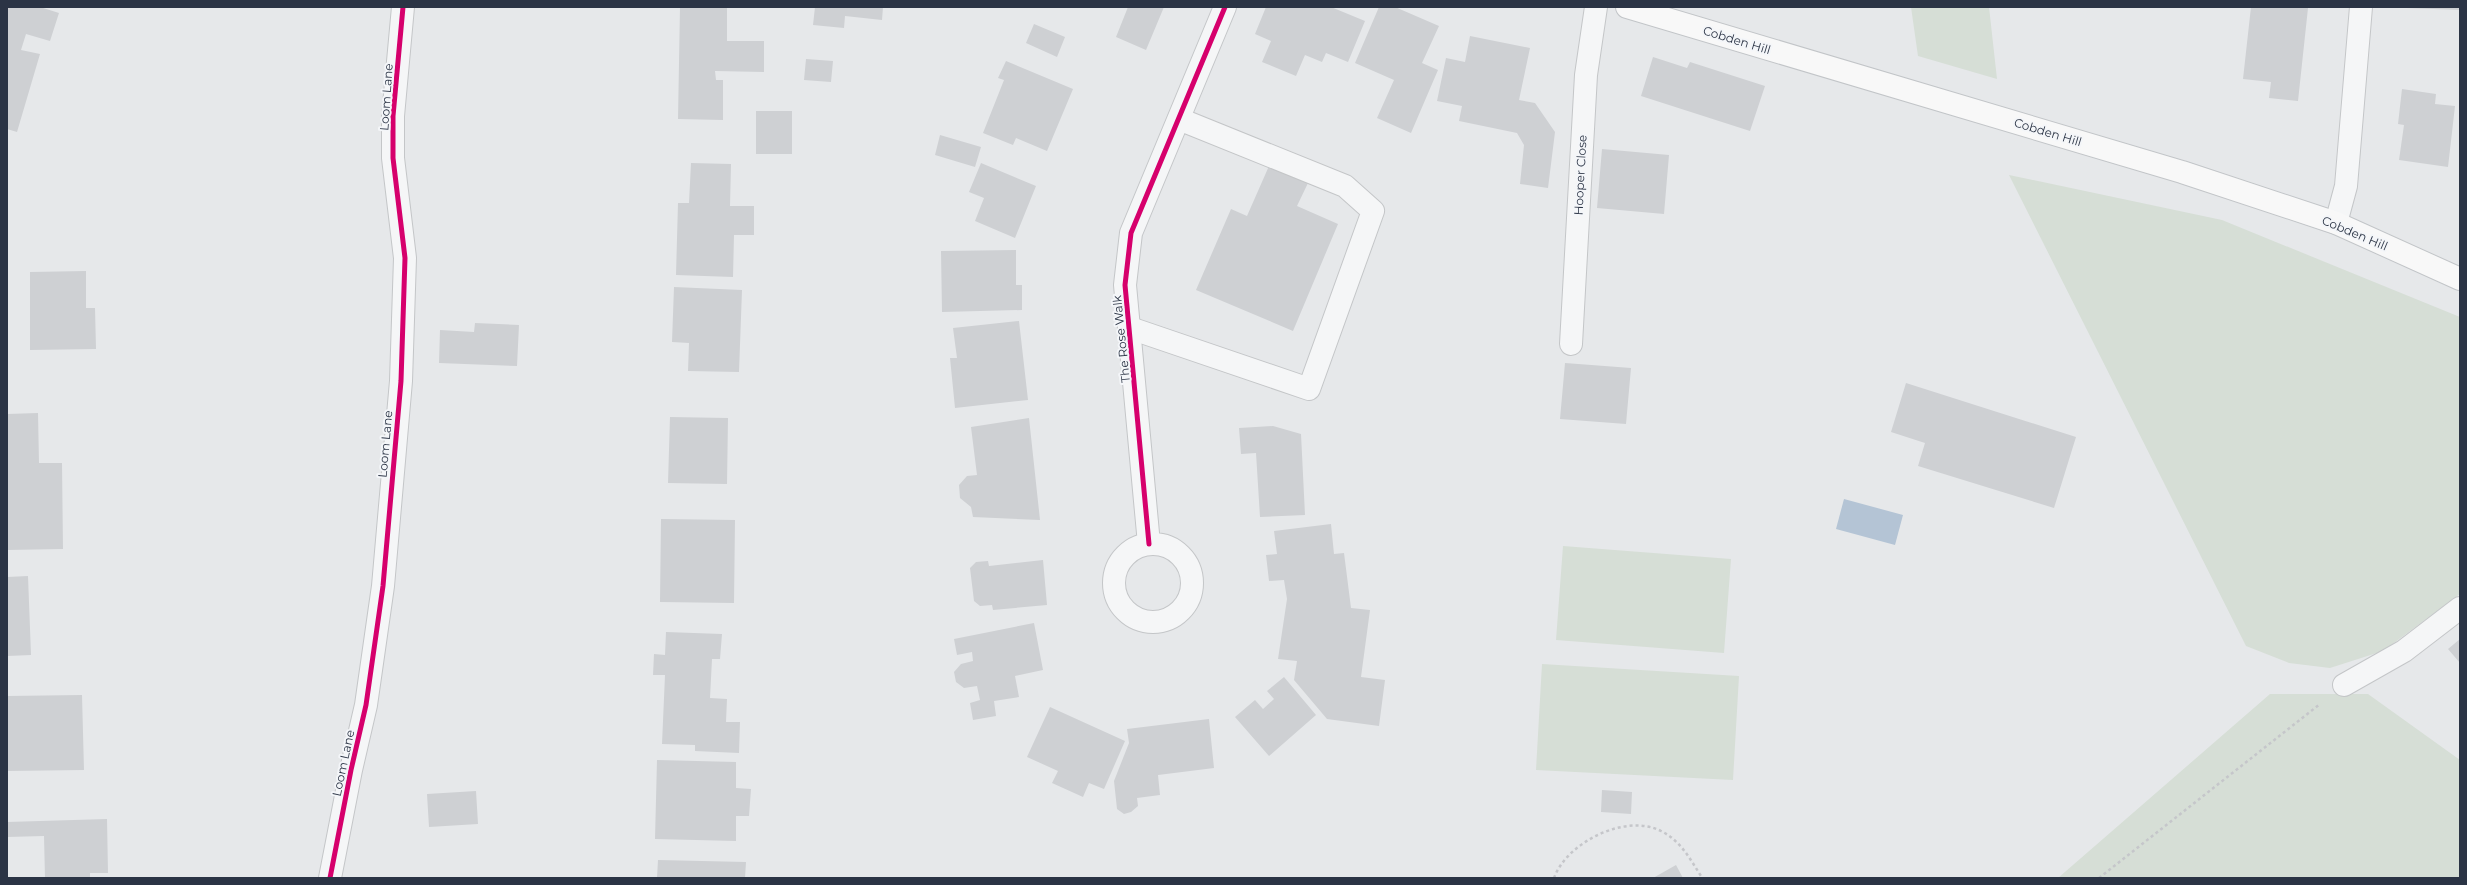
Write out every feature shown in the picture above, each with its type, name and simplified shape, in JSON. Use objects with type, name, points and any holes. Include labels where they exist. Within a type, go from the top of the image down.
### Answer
[{"type":"main road","name":"Cobden Hill","points":[[1627,7],[2182,172],[2336,223],[2460,279]]},
{"type":"street","name":"Loom Lane","points":[[330,878],[351,770],[366,705],[383,586],[401,381],[405,258],[394,158],[393,116],[403,7]]},
{"type":"street","name":"The Rose Walk","points":[[1149,544],[1125,285],[1132,233],[1225,7]]},
{"type":"street","name":"Hooper Close","points":[[1571,344],[1586,75],[1596,7]]},
{"type":"street","points":[[2336,223],[2346,186],[2361,7]]},
{"type":"street","points":[[1130,328],[1309,389],[1373,211],[1345,186],[1179,119]]},
{"type":"street","points":[[2344,684],[2404,651],[2460,608]]},
{"type":"path","points":[[2099,878],[2344,684]]},
{"type":"path","points":[[1554,878],[1572,851],[1590,837],[1618,828],[1648,826],[1662,831],[1681,844],[1701,876]]},
{"type":"shaded area","points":[[1911,7],[1989,7],[1997,79],[1918,56]]},
{"type":"shaded area","points":[[2009,175],[2222,220],[2460,317],[2460,594],[2383,651],[2330,668],[2289,663],[2246,646]]},
{"type":"shaded area","points":[[1563,546],[1731,559],[1724,653],[1556,640]]},
{"type":"shaded area","points":[[1542,664],[1739,676],[1733,780],[1536,770]]},
{"type":"shaded area","points":[[2270,694],[2368,694],[2460,760],[2460,878],[2058,878]]},
{"type":"water","points":[[1844,499],[1903,515],[1895,545],[1836,529]]},
{"type":"building","points":[[7,7],[40,7],[59,13],[50,41],[26,34],[21,50],[40,54],[17,132],[7,129]]},
{"type":"building","points":[[680,7],[727,7],[727,41],[764,41],[764,72],[715,71],[716,80],[723,80],[723,120],[678,119]]},
{"type":"building","points":[[815,7],[883,7],[882,20],[845,16],[844,28],[813,25]]},
{"type":"building","points":[[1128,7],[1164,7],[1146,50],[1116,37]]},
{"type":"building","points":[[1266,7],[1331,7],[1365,21],[1348,62],[1326,53],[1322,62],[1305,55],[1296,76],[1262,62],[1271,41],[1255,34]]},
{"type":"building","points":[[1379,7],[1395,7],[1439,26],[1422,63],[1438,70],[1411,133],[1377,118],[1394,80],[1355,63]]},
{"type":"building","points":[[2251,7],[2308,8],[2298,101],[2269,98],[2271,82],[2243,79]]},
{"type":"building","points":[[2460,7],[2460,10],[2406,8]]},
{"type":"building","points":[[1034,24],[1065,37],[1057,57],[1026,43]]},
{"type":"building","points":[[1470,36],[1530,48],[1519,100],[1535,103],[1555,132],[1548,188],[1520,184],[1524,145],[1517,133],[1459,121],[1462,106],[1437,101],[1446,58],[1465,62]]},
{"type":"building","points":[[1653,57],[1687,68],[1690,62],[1765,86],[1750,131],[1641,96]]},
{"type":"building","points":[[806,59],[833,61],[831,82],[804,80]]},
{"type":"building","points":[[1006,61],[1073,89],[1047,151],[1016,138],[1013,145],[983,133],[1004,80],[998,78]]},
{"type":"building","points":[[2402,89],[2436,94],[2435,104],[2455,106],[2448,167],[2399,160],[2404,125],[2398,124]]},
{"type":"building","points":[[756,111],[792,111],[792,154],[756,154]]},
{"type":"building","points":[[940,135],[981,147],[975,167],[935,155]]},
{"type":"building","points":[[1602,149],[1669,155],[1664,214],[1597,208]]},
{"type":"building","points":[[691,163],[731,164],[730,206],[754,206],[754,235],[734,235],[733,277],[676,275],[678,203],[689,203]]},
{"type":"building","points":[[981,163],[1036,186],[1015,238],[975,221],[984,198],[969,192]]},
{"type":"building","points":[[1269,166],[1308,183],[1297,206],[1338,224],[1293,331],[1196,290],[1231,209],[1247,216]]},
{"type":"building","points":[[1016,250],[1016,285],[1022,285],[1022,310],[942,312],[941,251]]},
{"type":"building","points":[[86,271],[86,308],[95,308],[96,349],[30,350],[30,272]]},
{"type":"building","points":[[674,287],[742,290],[739,372],[688,371],[689,343],[672,342]]},
{"type":"building","points":[[1019,321],[1028,400],[955,408],[950,358],[957,358],[953,328]]},
{"type":"building","points":[[475,323],[519,325],[517,366],[439,363],[440,330],[474,332]]},
{"type":"building","points":[[1565,363],[1631,368],[1626,424],[1560,419]]},
{"type":"building","points":[[1906,383],[2076,437],[2054,508],[1918,466],[1925,443],[1891,432]]},
{"type":"building","points":[[38,413],[39,463],[62,463],[63,549],[7,550],[7,414]]},
{"type":"building","points":[[670,417],[728,418],[727,484],[668,483]]},
{"type":"building","points":[[1029,418],[1040,520],[973,517],[971,507],[960,498],[959,485],[967,476],[977,475],[971,427]]},
{"type":"building","points":[[1273,426],[1301,434],[1305,515],[1260,517],[1256,453],[1241,454],[1239,428]]},
{"type":"building","points":[[661,519],[735,520],[734,603],[660,602]]},
{"type":"building","points":[[1331,524],[1334,554],[1344,553],[1351,608],[1370,610],[1361,677],[1385,680],[1379,726],[1327,719],[1294,680],[1297,661],[1278,659],[1287,599],[1284,580],[1269,581],[1266,555],[1277,554],[1274,531]]},
{"type":"building","points":[[1043,560],[1047,605],[993,610],[992,605],[980,606],[974,601],[970,568],[976,562],[988,561],[989,566]]},
{"type":"building","points":[[28,576],[31,655],[7,656],[7,577]]},
{"type":"building","points":[[1034,623],[1043,670],[1015,676],[1019,697],[994,701],[996,716],[973,720],[970,703],[980,700],[977,686],[964,688],[956,682],[954,672],[961,664],[973,661],[972,652],[957,655],[954,639]]},
{"type":"building","points":[[666,632],[722,634],[720,659],[712,659],[710,698],[727,699],[726,722],[740,722],[739,753],[695,751],[695,745],[662,744],[665,675],[653,675],[654,654],[665,655]]},
{"type":"building","points":[[2460,639],[2460,663],[2448,649]]},
{"type":"building","points":[[1284,677],[1316,715],[1269,756],[1235,717],[1255,700],[1263,709],[1274,699],[1267,691]]},
{"type":"building","points":[[82,695],[84,770],[7,771],[7,696]]},
{"type":"building","points":[[1050,707],[1125,741],[1104,789],[1089,783],[1083,797],[1052,783],[1058,771],[1027,757]]},
{"type":"building","points":[[1209,719],[1214,768],[1158,775],[1160,795],[1137,798],[1138,806],[1131,812],[1124,814],[1117,809],[1114,781],[1129,743],[1127,729]]},
{"type":"building","points":[[657,760],[736,762],[736,788],[751,789],[749,816],[736,816],[736,841],[655,839]]},
{"type":"building","points":[[1602,790],[1632,792],[1631,814],[1601,812]]},
{"type":"building","points":[[476,791],[478,824],[429,827],[427,794]]},
{"type":"building","points":[[107,819],[108,873],[90,873],[90,878],[45,878],[44,836],[7,837],[7,822]]},
{"type":"building","points":[[658,860],[746,862],[745,878],[657,878]]},
{"type":"building","points":[[1676,865],[1683,878],[1653,878]]},
{"type":"cycle path","points":[[330,878],[351,770],[366,705],[383,586],[401,381],[405,258],[393,158],[393,116],[403,7]]},
{"type":"cycle path","points":[[1149,544],[1125,285],[1131,233],[1225,7]]}]
